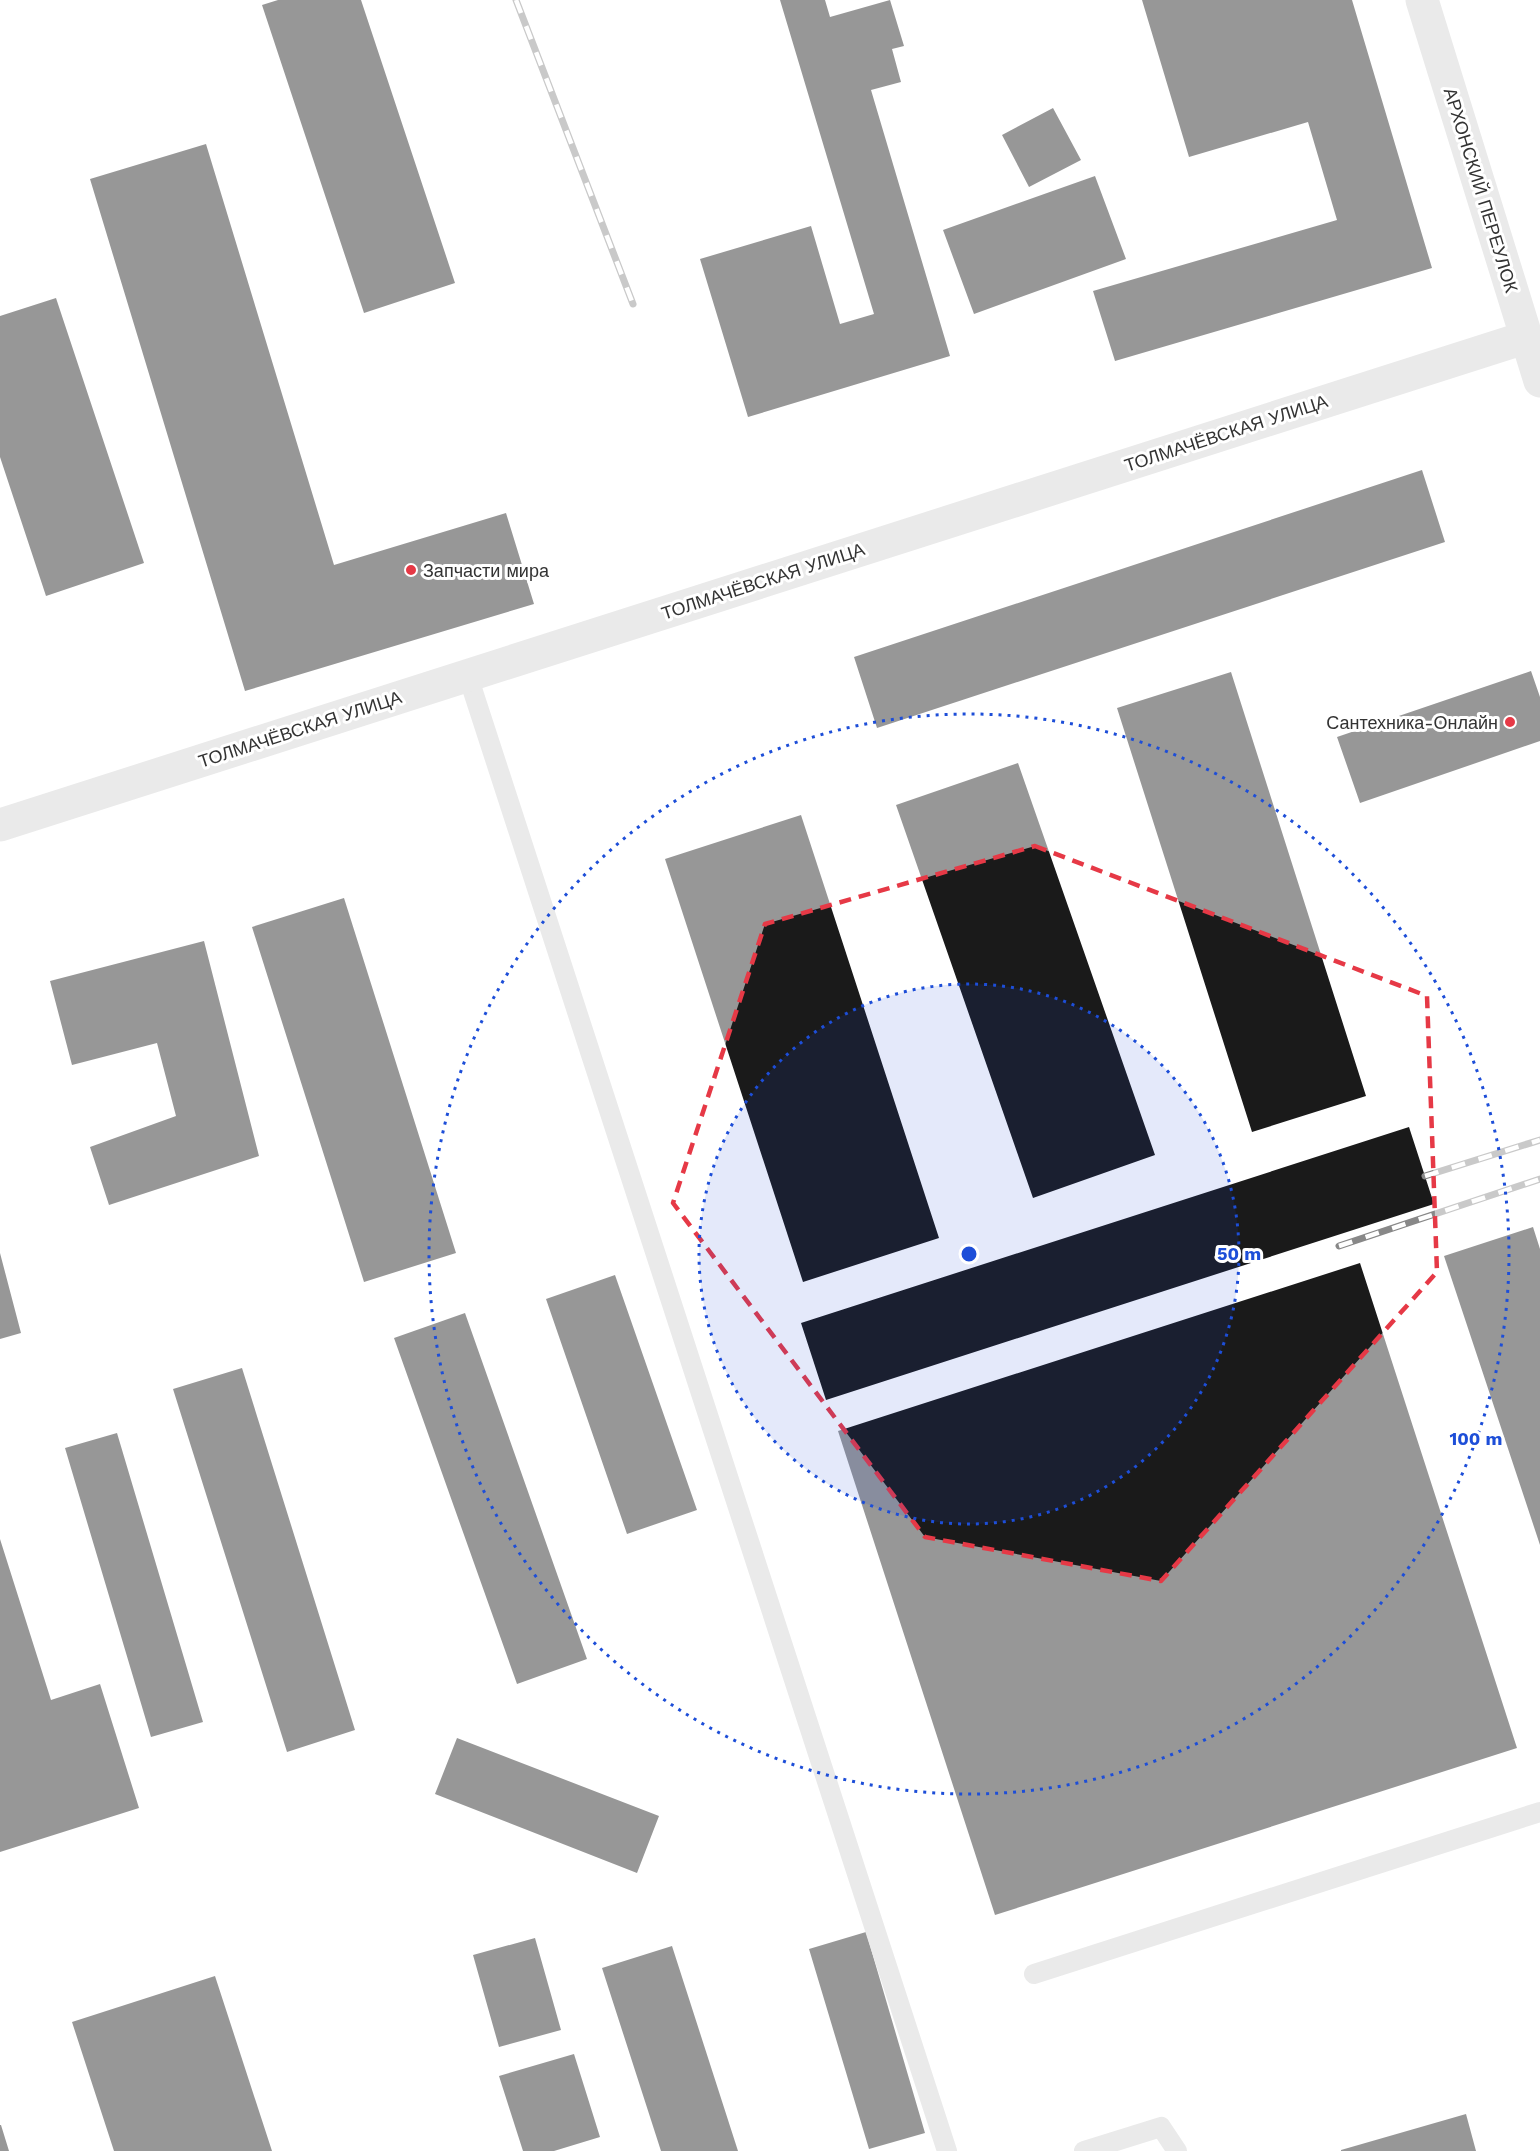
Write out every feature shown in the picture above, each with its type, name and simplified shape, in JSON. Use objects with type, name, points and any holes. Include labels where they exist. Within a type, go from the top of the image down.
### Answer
[{"type":"street","name":"АРХОНСКИЙ ПЕРЕУЛОК","points":[[1422,0],[1540,381]]},
{"type":"street","name":"ТОЛМАЧЁВСКАЯ УЛИЦА","points":[[0,825],[1527,337]]},
{"type":"lane","points":[[468,676],[947,2151]]},
{"type":"lane","points":[[1034,1974],[1540,1812]]},
{"type":"lane","points":[[1084,2151],[1161,2127],[1177,2151]]},
{"type":"highlighted area","points":[[1035,846],[1427,996],[1437,1272],[1161,1581],[925,1537],[673,1203],[765,924]]},
{"type":"building","points":[[278,0],[361,0],[455,283],[364,313],[262,5]]},
{"type":"building","points":[[780,0],[825,0],[830,17],[890,0],[904,46],[892,49],[901,82],[871,90],[950,356],[748,417],[700,259],[811,226],[840,324],[874,314]]},
{"type":"building","points":[[1142,0],[1352,0],[1432,268],[1115,361],[1093,291],[1337,220],[1308,122],[1189,157]]},
{"type":"building","points":[[1053,108],[1081,160],[1029,187],[1002,135]]},
{"type":"building","points":[[206,144],[334,565],[506,513],[534,604],[245,691],[90,179]]},
{"type":"building","points":[[1095,176],[1126,259],[974,314],[943,230]]},
{"type":"building","points":[[56,298],[144,563],[46,596],[0,457],[0,316]]},
{"type":"building","points":[[1422,470],[1445,542],[877,728],[854,657]]},
{"type":"building","points":[[1531,671],[1540,697],[1540,741],[1360,803],[1337,737]]},
{"type":"building","points":[[1231,672],[1366,1096],[1252,1132],[1117,708]]},
{"type":"building","points":[[1018,763],[1155,1155],[1033,1198],[896,805]]},
{"type":"building","points":[[801,815],[939,1238],[803,1282],[665,859]]},
{"type":"building","points":[[344,898],[456,1253],[364,1282],[252,927]]},
{"type":"building","points":[[204,941],[259,1156],[109,1205],[90,1147],[176,1116],[157,1043],[72,1065],[50,981]]},
{"type":"building","points":[[1409,1127],[1434,1204],[826,1400],[801,1323]]},
{"type":"building","points":[[1533,1227],[1540,1249],[1540,1545],[1444,1256]]},
{"type":"building","points":[[0,1253],[21,1333],[0,1339]]},
{"type":"building","points":[[1360,1263],[1517,1748],[995,1915],[838,1431]]},
{"type":"building","points":[[615,1275],[697,1510],[627,1534],[546,1299]]},
{"type":"building","points":[[465,1313],[587,1659],[517,1684],[394,1338]]},
{"type":"building","points":[[242,1368],[355,1730],[287,1752],[173,1389]]},
{"type":"building","points":[[117,1433],[203,1722],[151,1737],[65,1448]]},
{"type":"building","points":[[0,1539],[51,1700],[100,1684],[139,1808],[0,1852]]},
{"type":"building","points":[[457,1738],[659,1816],[637,1873],[435,1794]]},
{"type":"building","points":[[866,1932],[925,2133],[869,2149],[809,1949]]},
{"type":"building","points":[[535,1938],[561,2030],[499,2047],[473,1955]]},
{"type":"building","points":[[672,1946],[738,2151],[661,2151],[602,1968]]},
{"type":"building","points":[[215,1976],[272,2151],[114,2151],[72,2022]]},
{"type":"building","points":[[574,2054],[600,2137],[554,2151],[523,2151],[499,2076]]},
{"type":"building","points":[[1466,2114],[1476,2151],[1341,2151],[1341,2150]]},
{"type":"building","points":[[1,2125],[9,2151],[0,2151]]},
{"type":"railway","points":[[516,0],[633,304]]},
{"type":"railway","points":[[1425,1176],[1540,1140]]},
{"type":"railway","points":[[1339,1246],[1540,1179]]},
{"type":"place","name":"Запчасти мира","points":[[411,570]]},
{"type":"place","name":"Сантехника-Онлайн","points":[[1510,722]]}]
